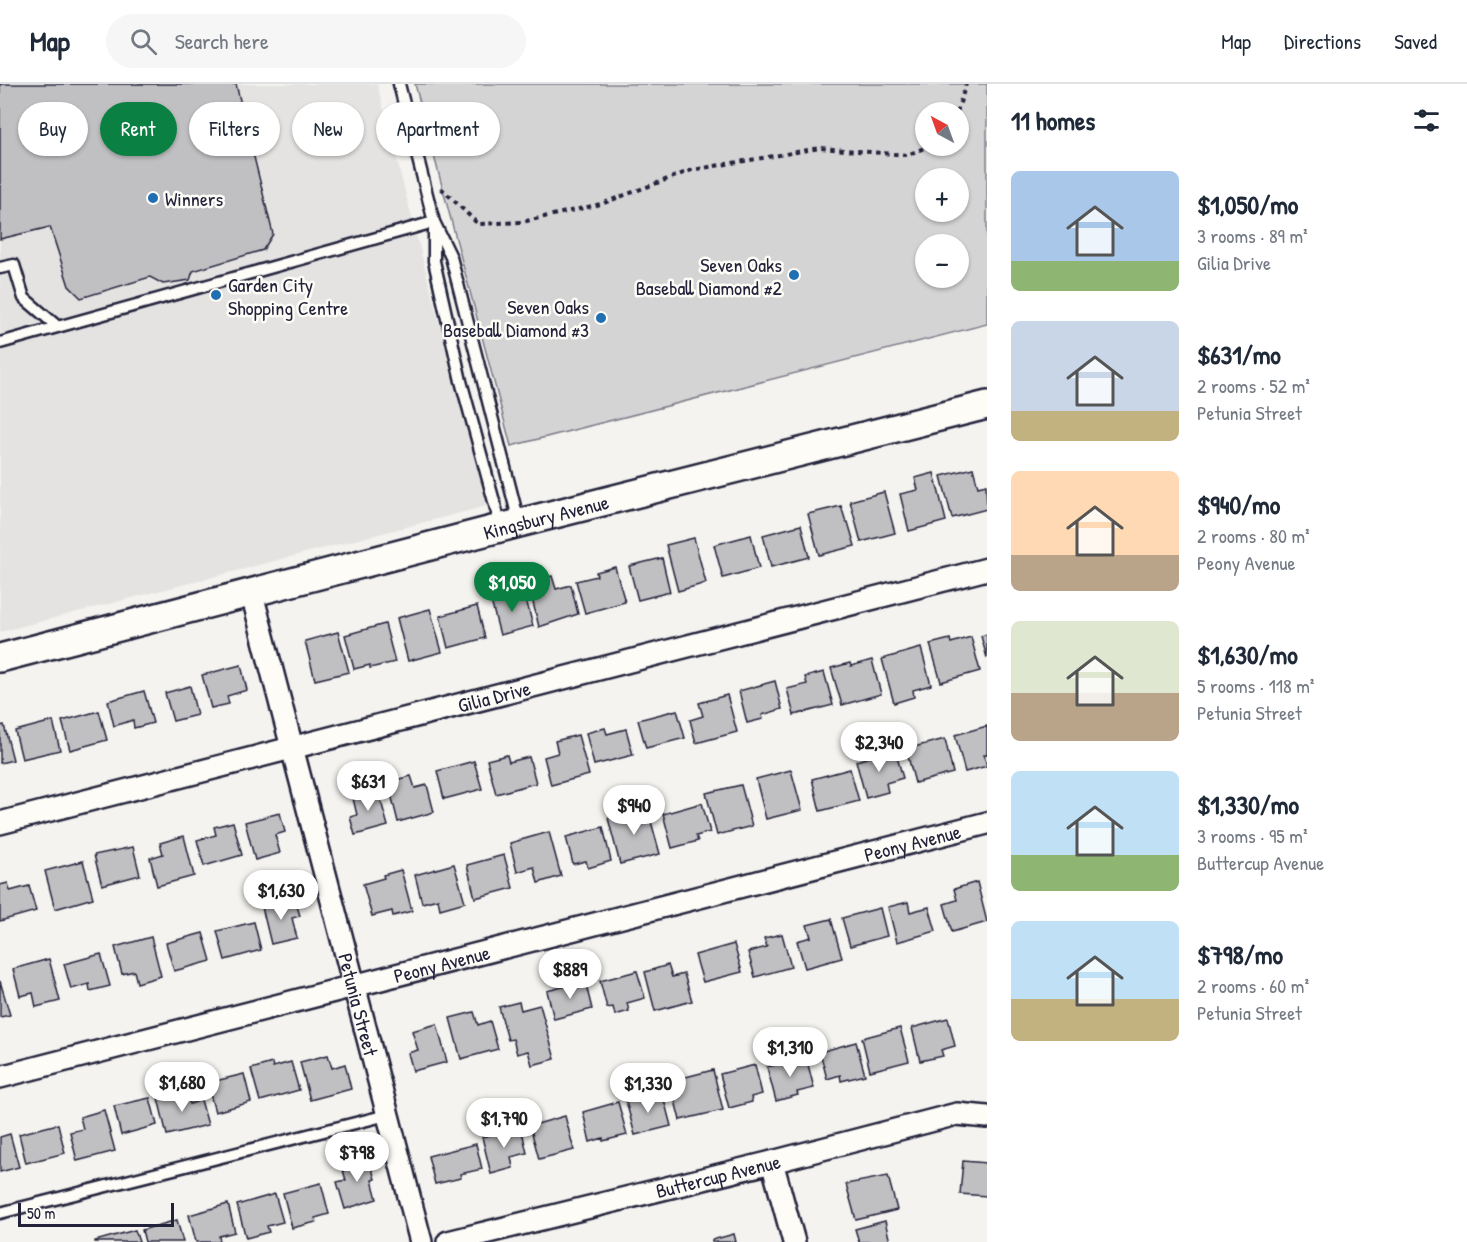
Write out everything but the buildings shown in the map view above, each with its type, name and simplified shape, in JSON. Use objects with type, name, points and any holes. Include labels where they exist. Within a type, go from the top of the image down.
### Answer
[{"type":"street","name":"Kingsbury Avenue","points":[[0,658],[510,525],[987,405]]},
{"type":"street","name":"Gilia Drive","points":[[0,824],[987,569]]},
{"type":"street","name":"Petunia Street","points":[[252,594],[421,1242]]},
{"type":"street","name":"Peony Avenue","points":[[0,1077],[987,823]]},
{"type":"street","name":"Buttercup Avenue","points":[[448,1242],[957,1114],[987,1117]]},
{"type":"street","points":[[772,1162],[794,1242]]},
{"type":"lane","points":[[399,84],[435,222],[451,257],[510,525]]},
{"type":"lane","points":[[0,343],[435,222]]},
{"type":"lane","points":[[435,222],[434,261],[461,381],[510,525]]},
{"type":"lane","points":[[0,268],[14,265],[24,298],[58,327]]},
{"type":"lane","points":[[0,1213],[387,1114]]},
{"type":"path","points":[[960,102],[966,84]]},
{"type":"path","points":[[426,190],[440,187],[478,224],[522,222],[601,204],[692,170],[820,148],[907,155],[915,152]]},
{"type":"shaded area","name":"Garden City Shopping Centre","points":[[0,84],[377,84],[382,102],[376,102],[376,156],[396,156],[487,506],[0,632]]},
{"type":"shaded area","points":[[415,84],[987,84],[987,324],[511,446],[434,156],[500,156],[500,102],[420,102]]},
{"type":"place","name":"Winners","points":[[153,198]]},
{"type":"place","name":"Seven Oaks Baseball Diamond #2","points":[[794,275]]},
{"type":"place","name":"Garden City Shopping Centre","points":[[216,295]]},
{"type":"place","name":"Seven Oaks Baseball Diamond #3","points":[[601,318]]}]
